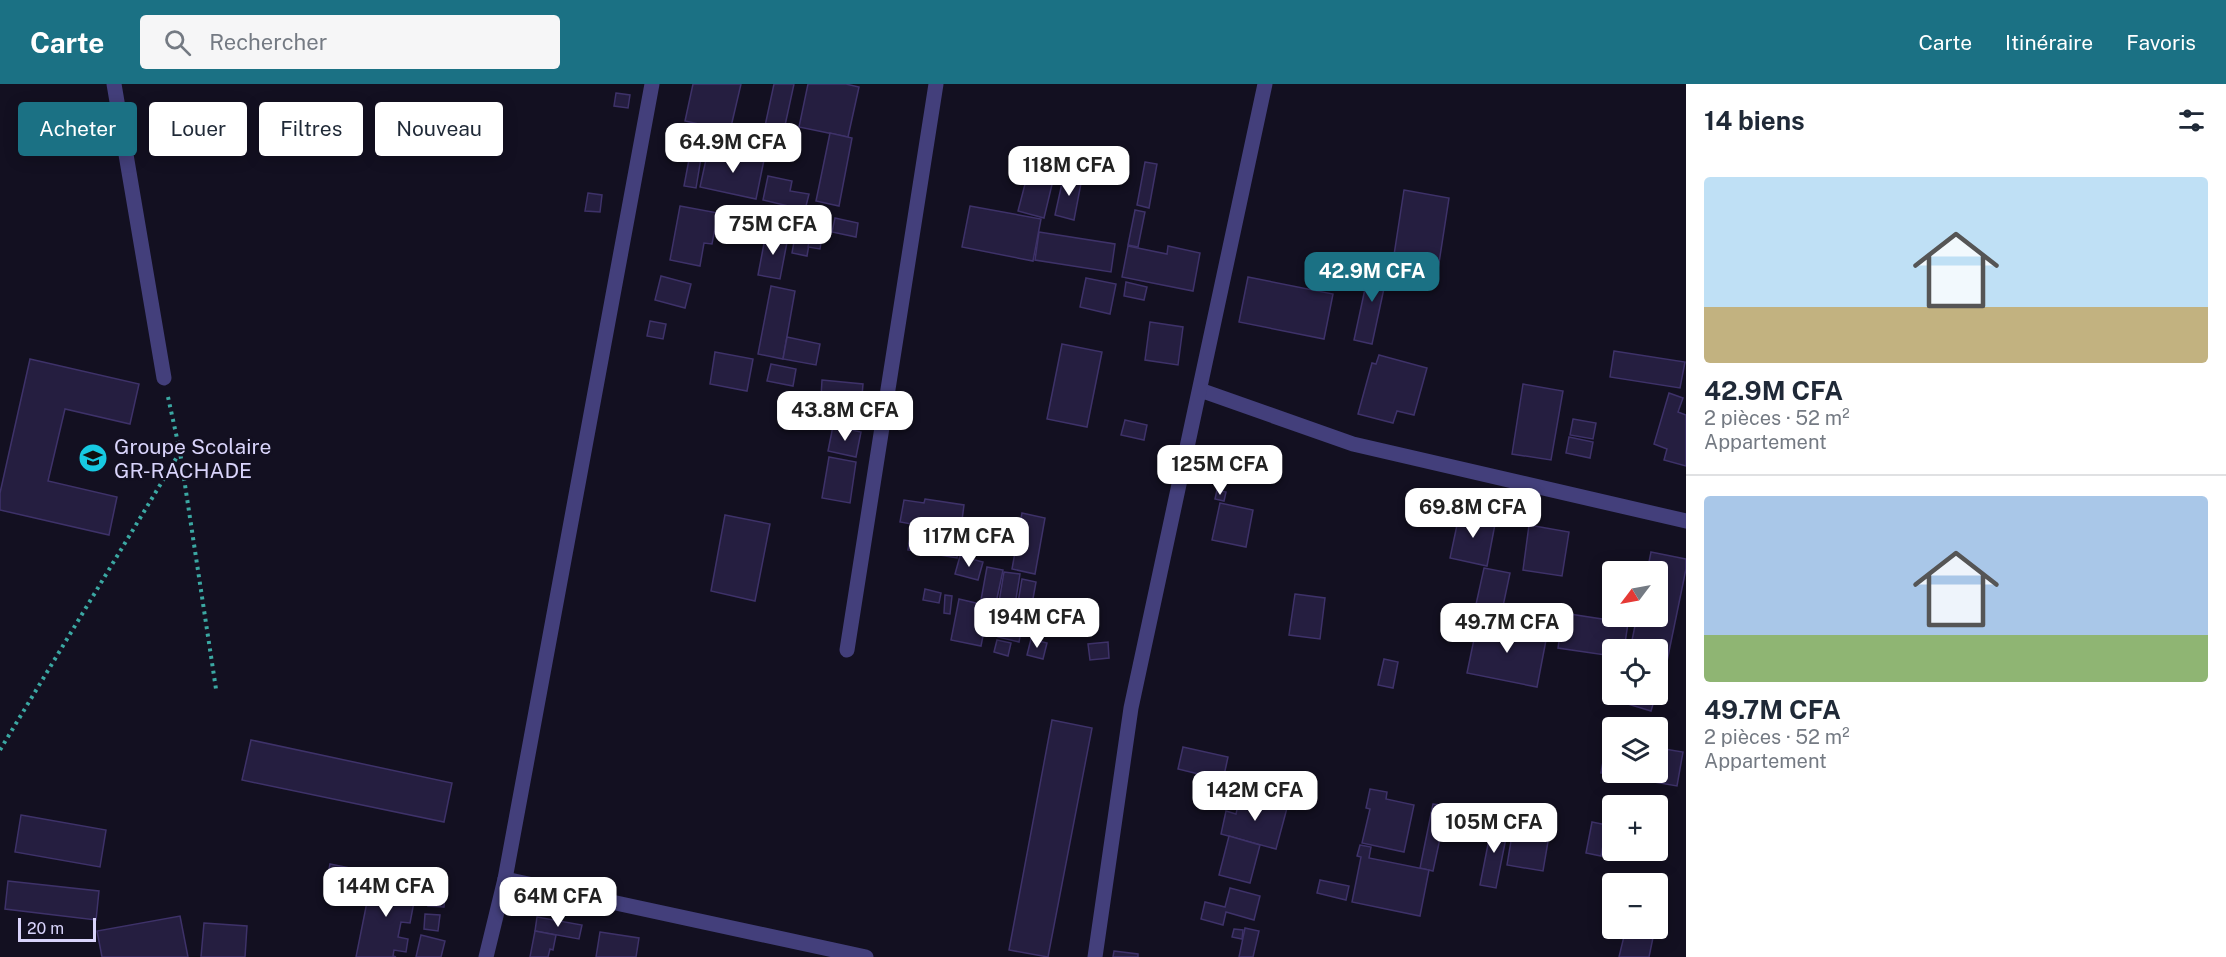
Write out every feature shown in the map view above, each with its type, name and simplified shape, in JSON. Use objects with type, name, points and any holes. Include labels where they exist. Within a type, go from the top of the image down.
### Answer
[{"type":"street","points":[[114,84],[164,378]]},
{"type":"street","points":[[486,957],[505,879],[652,84]]},
{"type":"street","points":[[847,650],[936,84]]},
{"type":"street","points":[[1095,957],[1131,708],[1265,84]]},
{"type":"street","points":[[1200,390],[1353,444],[1686,521]]},
{"type":"street","points":[[505,879],[866,957]]},
{"type":"path","points":[[164,378],[180,452],[216,689]]},
{"type":"path","points":[[0,750],[180,452]]},
{"type":"building","points":[[693,84],[741,84],[730,131],[685,121]]},
{"type":"building","points":[[774,84],[794,84],[784,130],[765,126]]},
{"type":"building","points":[[808,84],[846,84],[859,87],[848,137],[799,127]]},
{"type":"building","points":[[616,93],[630,95],[628,108],[614,106]]},
{"type":"building","points":[[830,133],[852,138],[839,206],[816,201]]},
{"type":"building","points":[[691,149],[702,152],[696,188],[684,186]]},
{"type":"building","points":[[721,151],[764,160],[756,199],[700,187],[707,155],[720,158]]},
{"type":"building","points":[[1145,162],[1157,164],[1149,208],[1137,205]]},
{"type":"building","points":[[1030,165],[1055,172],[1044,218],[1018,211]]},
{"type":"building","points":[[1064,174],[1082,178],[1074,220],[1055,215]]},
{"type":"building","points":[[768,176],[792,181],[790,191],[809,194],[805,210],[763,200]]},
{"type":"building","points":[[1404,190],[1449,198],[1437,276],[1392,268]]},
{"type":"building","points":[[588,193],[602,195],[600,212],[585,211]]},
{"type":"building","points":[[680,206],[718,213],[712,244],[704,243],[700,266],[670,260]]},
{"type":"building","points":[[970,206],[1041,219],[1033,261],[962,247]]},
{"type":"building","points":[[1135,210],[1145,212],[1138,247],[1128,245]]},
{"type":"building","points":[[799,214],[814,216],[807,256],[792,253]]},
{"type":"building","points":[[835,218],[858,223],[856,237],[832,232]]},
{"type":"building","points":[[813,222],[824,224],[820,249],[808,247]]},
{"type":"building","points":[[1039,232],[1115,244],[1111,272],[1035,260]]},
{"type":"building","points":[[766,233],[788,237],[780,279],[758,275]]},
{"type":"building","points":[[1128,246],[1167,254],[1168,246],[1200,253],[1193,291],[1122,277]]},
{"type":"building","points":[[1371,261],[1389,265],[1372,344],[1354,340]]},
{"type":"building","points":[[661,276],[691,284],[685,308],[655,300]]},
{"type":"building","points":[[1248,277],[1333,294],[1324,339],[1239,322]]},
{"type":"building","points":[[1086,278],[1116,284],[1110,314],[1080,307]]},
{"type":"building","points":[[1126,282],[1147,287],[1144,300],[1124,296]]},
{"type":"building","points":[[771,286],[795,291],[783,359],[758,354]]},
{"type":"building","points":[[650,321],[666,324],[663,339],[647,336]]},
{"type":"building","points":[[1150,322],[1183,327],[1178,365],[1145,360]]},
{"type":"building","points":[[787,337],[820,344],[816,365],[783,359]]},
{"type":"building","points":[[1062,344],[1102,352],[1087,427],[1047,419]]},
{"type":"building","points":[[1614,351],[1685,362],[1680,388],[1610,377]]},
{"type":"building","points":[[715,352],[753,359],[747,391],[710,384]]},
{"type":"building","points":[[1379,355],[1427,368],[1414,415],[1397,411],[1393,423],[1358,414],[1372,363],[1376,364]]},
{"type":"building","points":[[30,359],[139,384],[130,424],[65,409],[48,481],[117,497],[109,535],[0,510],[0,493]]},
{"type":"building","points":[[771,364],[796,369],[793,386],[767,381]]},
{"type":"building","points":[[822,380],[863,384],[860,420],[820,416]]},
{"type":"building","points":[[1523,384],[1563,391],[1551,460],[1512,454]]},
{"type":"building","points":[[1669,393],[1683,398],[1678,412],[1686,415],[1686,466],[1664,460],[1667,449],[1654,444]]},
{"type":"building","points":[[1573,419],[1596,423],[1593,439],[1570,435]]},
{"type":"building","points":[[1125,420],[1147,425],[1144,440],[1121,435]]},
{"type":"building","points":[[833,426],[861,432],[856,457],[828,451]]},
{"type":"building","points":[[1569,437],[1593,442],[1590,458],[1566,453]]},
{"type":"building","points":[[829,457],[856,462],[850,503],[822,498]]},
{"type":"building","points":[[1217,490],[1226,492],[1224,501],[1215,499]]},
{"type":"building","points":[[925,499],[964,505],[957,558],[908,550],[912,524],[900,522],[904,500],[924,503]]},
{"type":"building","points":[[1220,503],[1253,510],[1246,547],[1212,540]]},
{"type":"building","points":[[1460,511],[1496,519],[1487,566],[1450,558]]},
{"type":"building","points":[[1022,513],[1045,518],[1035,574],[1012,569]]},
{"type":"building","points":[[725,515],[770,524],[755,601],[711,591]]},
{"type":"building","points":[[1529,525],[1569,532],[1562,576],[1523,570]]},
{"type":"building","points":[[1651,552],[1686,559],[1686,569],[1668,656],[1668,639],[1632,639],[1635,627],[1668,627],[1668,561],[1649,561]]},
{"type":"building","points":[[960,556],[983,562],[978,580],[955,574]]},
{"type":"building","points":[[987,567],[1003,570],[996,603],[981,600]]},
{"type":"building","points":[[1484,568],[1510,573],[1502,611],[1495,610],[1492,623],[1473,618]]},
{"type":"building","points":[[1004,572],[1020,574],[1014,611],[998,608]]},
{"type":"building","points":[[1022,579],[1036,582],[1031,610],[1017,608]]},
{"type":"building","points":[[925,589],[941,593],[939,603],[923,600]]},
{"type":"building","points":[[1295,594],[1325,598],[1320,639],[1289,635]]},
{"type":"building","points":[[945,595],[952,596],[950,614],[944,613]]},
{"type":"building","points":[[959,599],[989,606],[981,646],[951,640]]},
{"type":"building","points":[[1003,610],[1024,615],[1019,642],[998,637]]},
{"type":"building","points":[[1563,613],[1602,619],[1602,627],[1627,627],[1626,639],[1602,639],[1602,655],[1558,648]]},
{"type":"building","points":[[1478,620],[1547,635],[1537,687],[1467,673]]},
{"type":"building","points":[[1031,639],[1047,643],[1043,659],[1027,655]]},
{"type":"building","points":[[997,640],[1011,643],[1008,656],[994,652]]},
{"type":"building","points":[[1108,642],[1109,658],[1090,660],[1088,644]]},
{"type":"building","points":[[1384,659],[1398,662],[1393,688],[1378,685]]},
{"type":"building","points":[[1631,705],[1653,705],[1651,711]]},
{"type":"building","points":[[1052,720],[1092,728],[1048,957],[1009,950]]},
{"type":"building","points":[[251,740],[452,783],[444,822],[242,780]]},
{"type":"building","points":[[1183,747],[1228,757],[1223,780],[1178,769]]},
{"type":"building","points":[[1668,750],[1683,752],[1677,786],[1659,783],[1668,783]]},
{"type":"building","points":[[1370,789],[1387,792],[1386,799],[1414,805],[1404,852],[1362,843],[1370,809],[1366,808]]},
{"type":"building","points":[[1240,796],[1287,808],[1276,849],[1221,834],[1226,811],[1236,814]]},
{"type":"building","points":[[1433,804],[1447,806],[1433,871],[1420,868]]},
{"type":"building","points":[[1516,811],[1552,818],[1543,871],[1507,865]]},
{"type":"building","points":[[21,815],[106,830],[100,867],[15,852]]},
{"type":"building","points":[[1493,819],[1509,823],[1496,888],[1480,885]]},
{"type":"building","points":[[1592,822],[1602,824],[1601,856],[1586,853]]},
{"type":"building","points":[[1229,836],[1260,845],[1250,883],[1219,875]]},
{"type":"building","points":[[1360,845],[1371,847],[1369,858],[1429,870],[1420,916],[1352,902],[1361,857],[1357,856]]},
{"type":"building","points":[[330,864],[370,872],[366,893],[326,885]]},
{"type":"building","points":[[372,877],[417,886],[410,923],[401,922],[398,937],[408,939],[406,952],[394,950],[393,956],[396,957],[356,957]]},
{"type":"building","points":[[1320,880],[1349,886],[1346,900],[1317,893]]},
{"type":"building","points":[[8,881],[99,891],[96,920],[5,909]]},
{"type":"building","points":[[430,883],[446,884],[444,907],[428,906]]},
{"type":"building","points":[[1230,888],[1260,896],[1254,920],[1226,912],[1223,925],[1201,919],[1205,902],[1225,907]]},
{"type":"building","points":[[425,914],[440,915],[438,931],[424,929]]},
{"type":"building","points":[[180,916],[188,957],[102,957],[97,931]]},
{"type":"building","points":[[537,917],[582,925],[579,939],[535,931]]},
{"type":"building","points":[[204,923],[247,926],[245,957],[201,957]]},
{"type":"building","points":[[1245,928],[1259,931],[1253,957],[1239,957]]},
{"type":"building","points":[[1234,929],[1243,930],[1242,939],[1232,937]]},
{"type":"building","points":[[535,931],[556,935],[553,950],[550,949],[548,957],[530,957]]},
{"type":"building","points":[[600,932],[639,938],[636,957],[596,957]]},
{"type":"building","points":[[421,935],[445,941],[441,957],[416,957]]},
{"type":"building","points":[[1623,939],[1653,939],[1649,957],[1619,957]]},
{"type":"building","points":[[1114,951],[1138,954],[1138,957],[1113,957]]},
{"type":"place","name":"Groupe Scolaire GR-RACHADE","points":[[93,458]]}]
